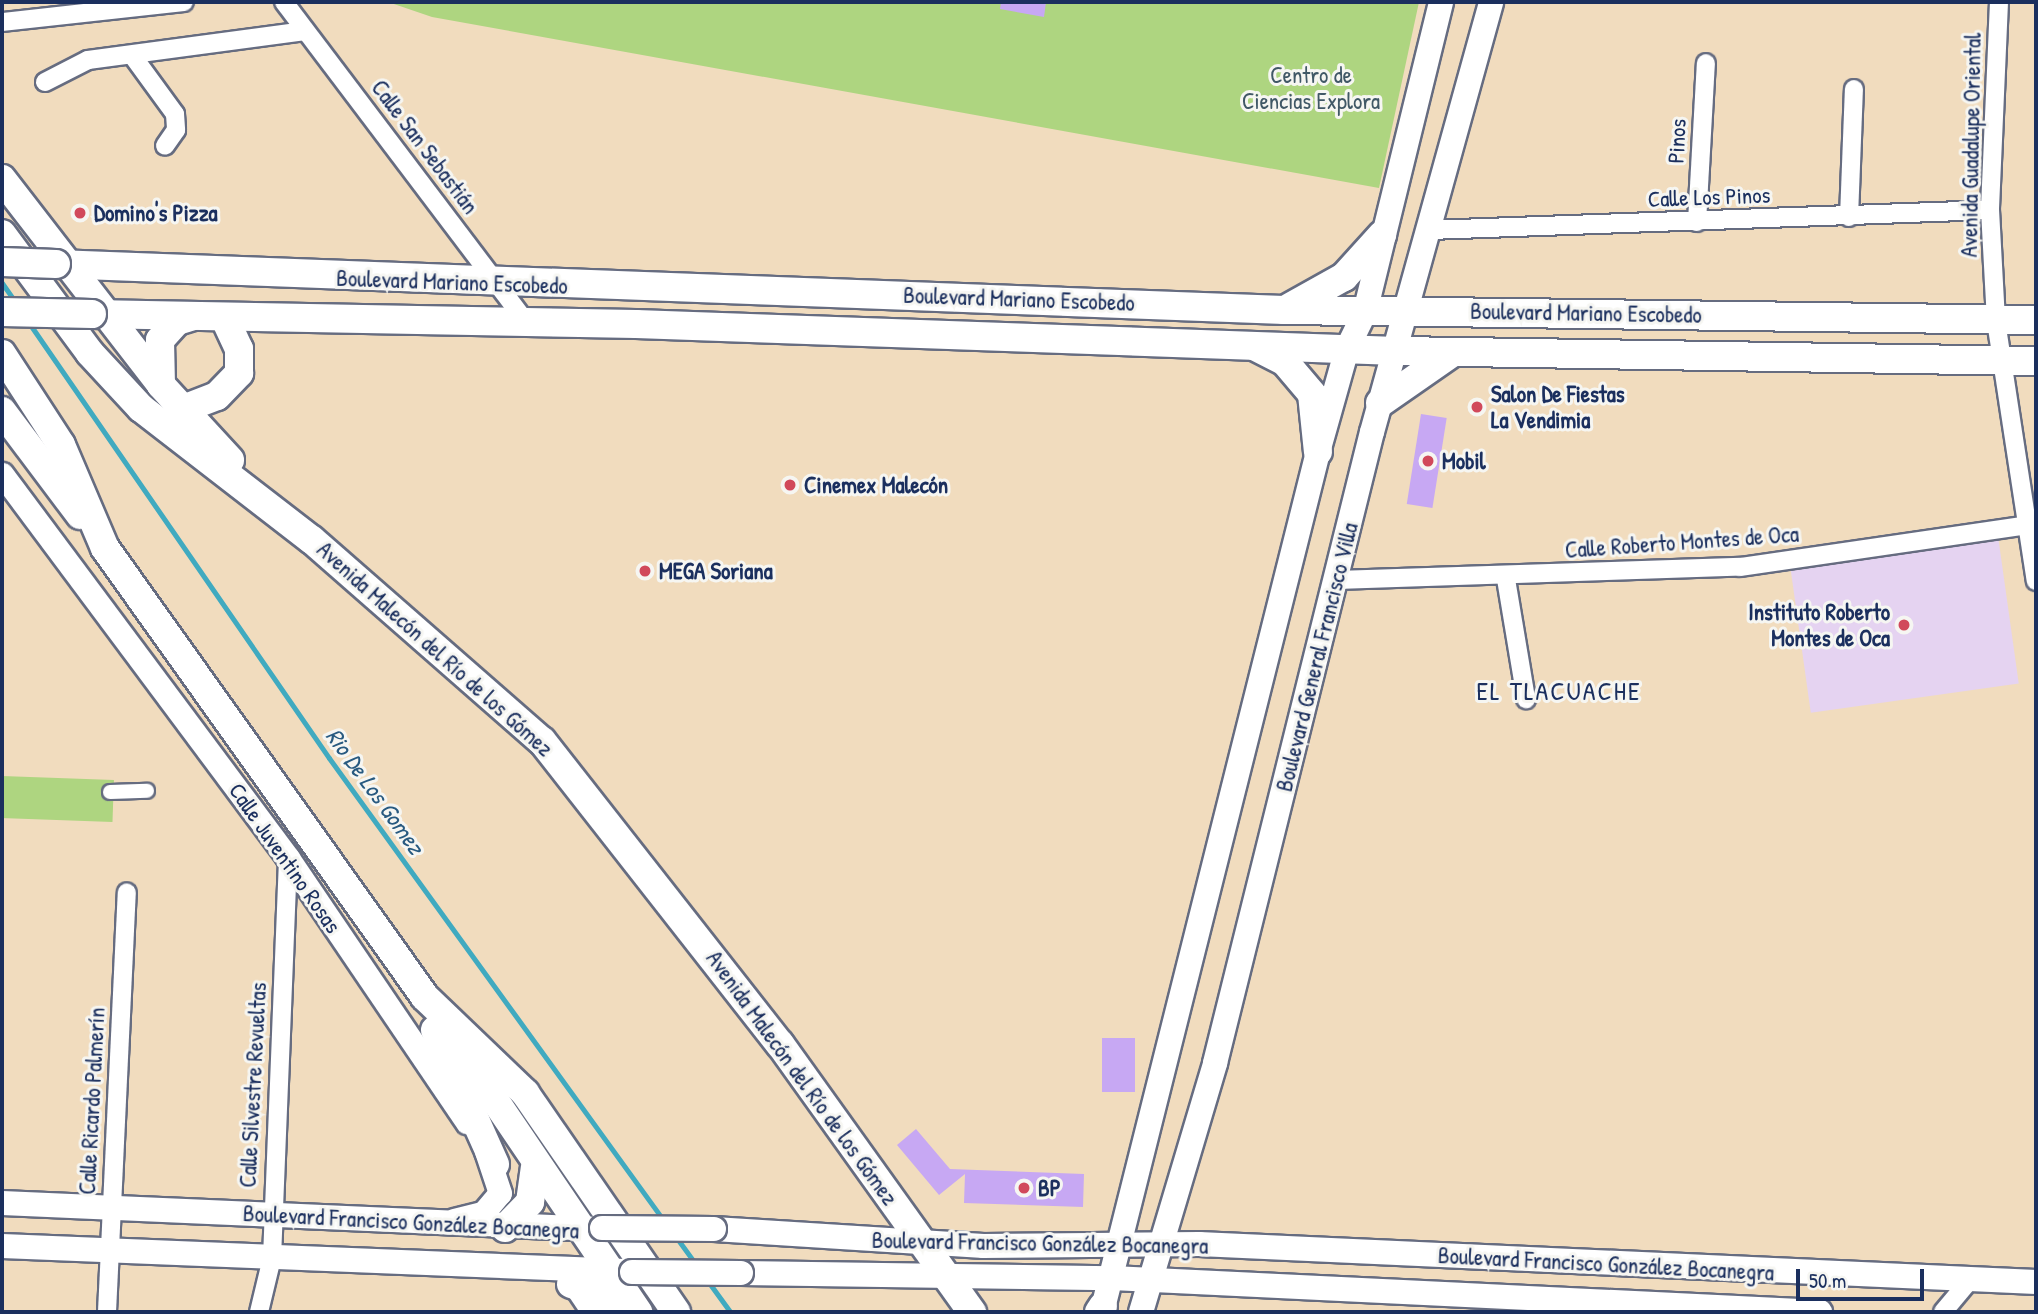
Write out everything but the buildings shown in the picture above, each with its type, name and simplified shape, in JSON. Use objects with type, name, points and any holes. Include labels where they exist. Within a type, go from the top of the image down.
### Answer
[{"type":"main road","name":"Boulevard General Francisco Villa","points":[[1101,1310],[1112,1278],[1133,1174],[1318,452],[1347,349],[1365,312],[1441,2]]},
{"type":"main road","name":"Boulevard General Francisco Villa","points":[[1141,1312],[1215,1063],[1338,580],[1380,403],[1409,311],[1491,2]]},
{"type":"main road","points":[[2,179],[44,232],[99,314],[183,409],[312,540]]},
{"type":"main road","points":[[44,232],[127,266]]},
{"type":"main road","name":"Avenida Malecón del Río de los Gómez","points":[[2,234],[114,381],[312,540],[499,700],[581,784],[862,1154],[946,1279],[972,1312]]},
{"type":"main road","points":[[1284,310],[1345,278],[1382,235]]},
{"type":"main road","name":"Boulevard Mariano Escobedo","points":[[2,262],[499,285],[661,288],[1284,310],[2036,320]]},
{"type":"main road","points":[[636,324],[645,299],[661,288]]},
{"type":"main road","name":"Boulevard Mariano Escobedo","points":[[2,312],[636,324],[1397,351],[2036,361]]},
{"type":"main road","points":[[161,385],[160,340],[177,321],[196,315]]},
{"type":"main road","points":[[183,409],[217,396],[239,373],[239,349],[224,317]]},
{"type":"main road","points":[[1246,344],[1285,362],[1308,388],[1318,452]]},
{"type":"main road","points":[[1380,403],[1421,369],[1458,351]]},
{"type":"main road","points":[[2,355],[61,445],[104,548]]},
{"type":"main road","points":[[2,411],[104,548],[425,997],[535,1168],[592,1230],[620,1271],[638,1312]]},
{"type":"main road","points":[[425,997],[441,1052],[495,1164]]},
{"type":"main road","points":[[425,997],[525,1093],[676,1312]]},
{"type":"main road","points":[[505,1228],[530,1202],[535,1168]]},
{"type":"main road","name":"Boulevard Francisco González Bocanegra","points":[[2,1203],[505,1228],[714,1229],[921,1243],[1120,1246],[1199,1244],[1968,1282],[2036,1282]]},
{"type":"main road","points":[[1173,1203],[1199,1244]]},
{"type":"main road","name":"Boulevard Francisco González Bocanegra","points":[[2,1247],[620,1271],[946,1279],[1112,1278],[1820,1312]]},
{"type":"main road","points":[[571,1284],[596,1292],[617,1312]]},
{"type":"street","points":[[2,22],[85,8],[184,2]]},
{"type":"street","name":"Calle San Sebastián","points":[[284,2],[527,323]]},
{"type":"street","name":"Avenida Guadalupe Oriental","points":[[1999,2],[1990,210],[1996,321],[2036,580]]},
{"type":"street","points":[[45,82],[76,62],[306,31]]},
{"type":"street","points":[[132,55],[175,114],[176,130],[165,146]]},
{"type":"street","name":"Pinos","points":[[1697,222],[1706,63]]},
{"type":"street","points":[[1849,217],[1854,89]]},
{"type":"street","name":"Calle Los Pinos","points":[[1429,230],[1990,210]]},
{"type":"street","name":"Calle Juventino Rosas","points":[[2,474],[288,858],[495,1164],[500,1193],[495,1205],[434,1225]]},
{"type":"street","name":"Calle Roberto Montes de Oca","points":[[1338,580],[1506,579],[1740,567],[2029,525]]},
{"type":"street","points":[[1506,579],[1526,699]]},
{"type":"street","points":[[110,792],[147,791]]},
{"type":"street","name":"Calle Silvestre Revueltas","points":[[260,1312],[272,1258],[288,858]]},
{"type":"street","name":"Calle Ricardo Palmerín","points":[[107,1312],[127,892]]},
{"type":"street","name":"Boulevard Francisco González Bocanegra","points":[[424,1262],[452,1276],[558,1278],[571,1284]]},
{"type":"street","points":[[1943,1312],[1968,1282]]},
{"type":"street","points":[[571,1284],[590,1312]]},
{"type":"shaded area","name":"Instituto Roberto Montes de Oca","points":[[1998,536],[2019,684],[1811,713],[1790,565]]},
{"type":"green space","name":"Centro de Ciencias Explora","points":[[388,2],[1419,2],[1379,188],[432,17]]},
{"type":"green space","points":[[2,776],[114,780],[112,822],[2,818]]},
{"type":"waterway","name":"Rio De Los Gomez","points":[[2,283],[16,303]]},
{"type":"waterway","name":"Rio De Los Gomez","points":[[29,323],[329,758],[664,1221]]},
{"type":"waterway","name":"Rio De Los Gomez","points":[[676,1237],[697,1266]]},
{"type":"waterway","name":"Rio De Los Gomez","points":[[707,1280],[730,1312]]},
{"type":"place","name":"Domino's Pizza","points":[[80,213]]},
{"type":"place","name":"Salon De Fiestas La Vendimia","points":[[1477,407]]},
{"type":"place","name":"Mobil","points":[[1428,461]]},
{"type":"place","name":"Cinemex Malecón","points":[[790,485]]},
{"type":"place","name":"MEGA Soriana","points":[[645,571]]},
{"type":"place","name":"Instituto Roberto Montes de Oca","points":[[1904,625]]},
{"type":"place","name":"BP","points":[[1024,1188]]},
{"type":"district","name":"EL TLACUACHE","points":[[1559,691]]}]
